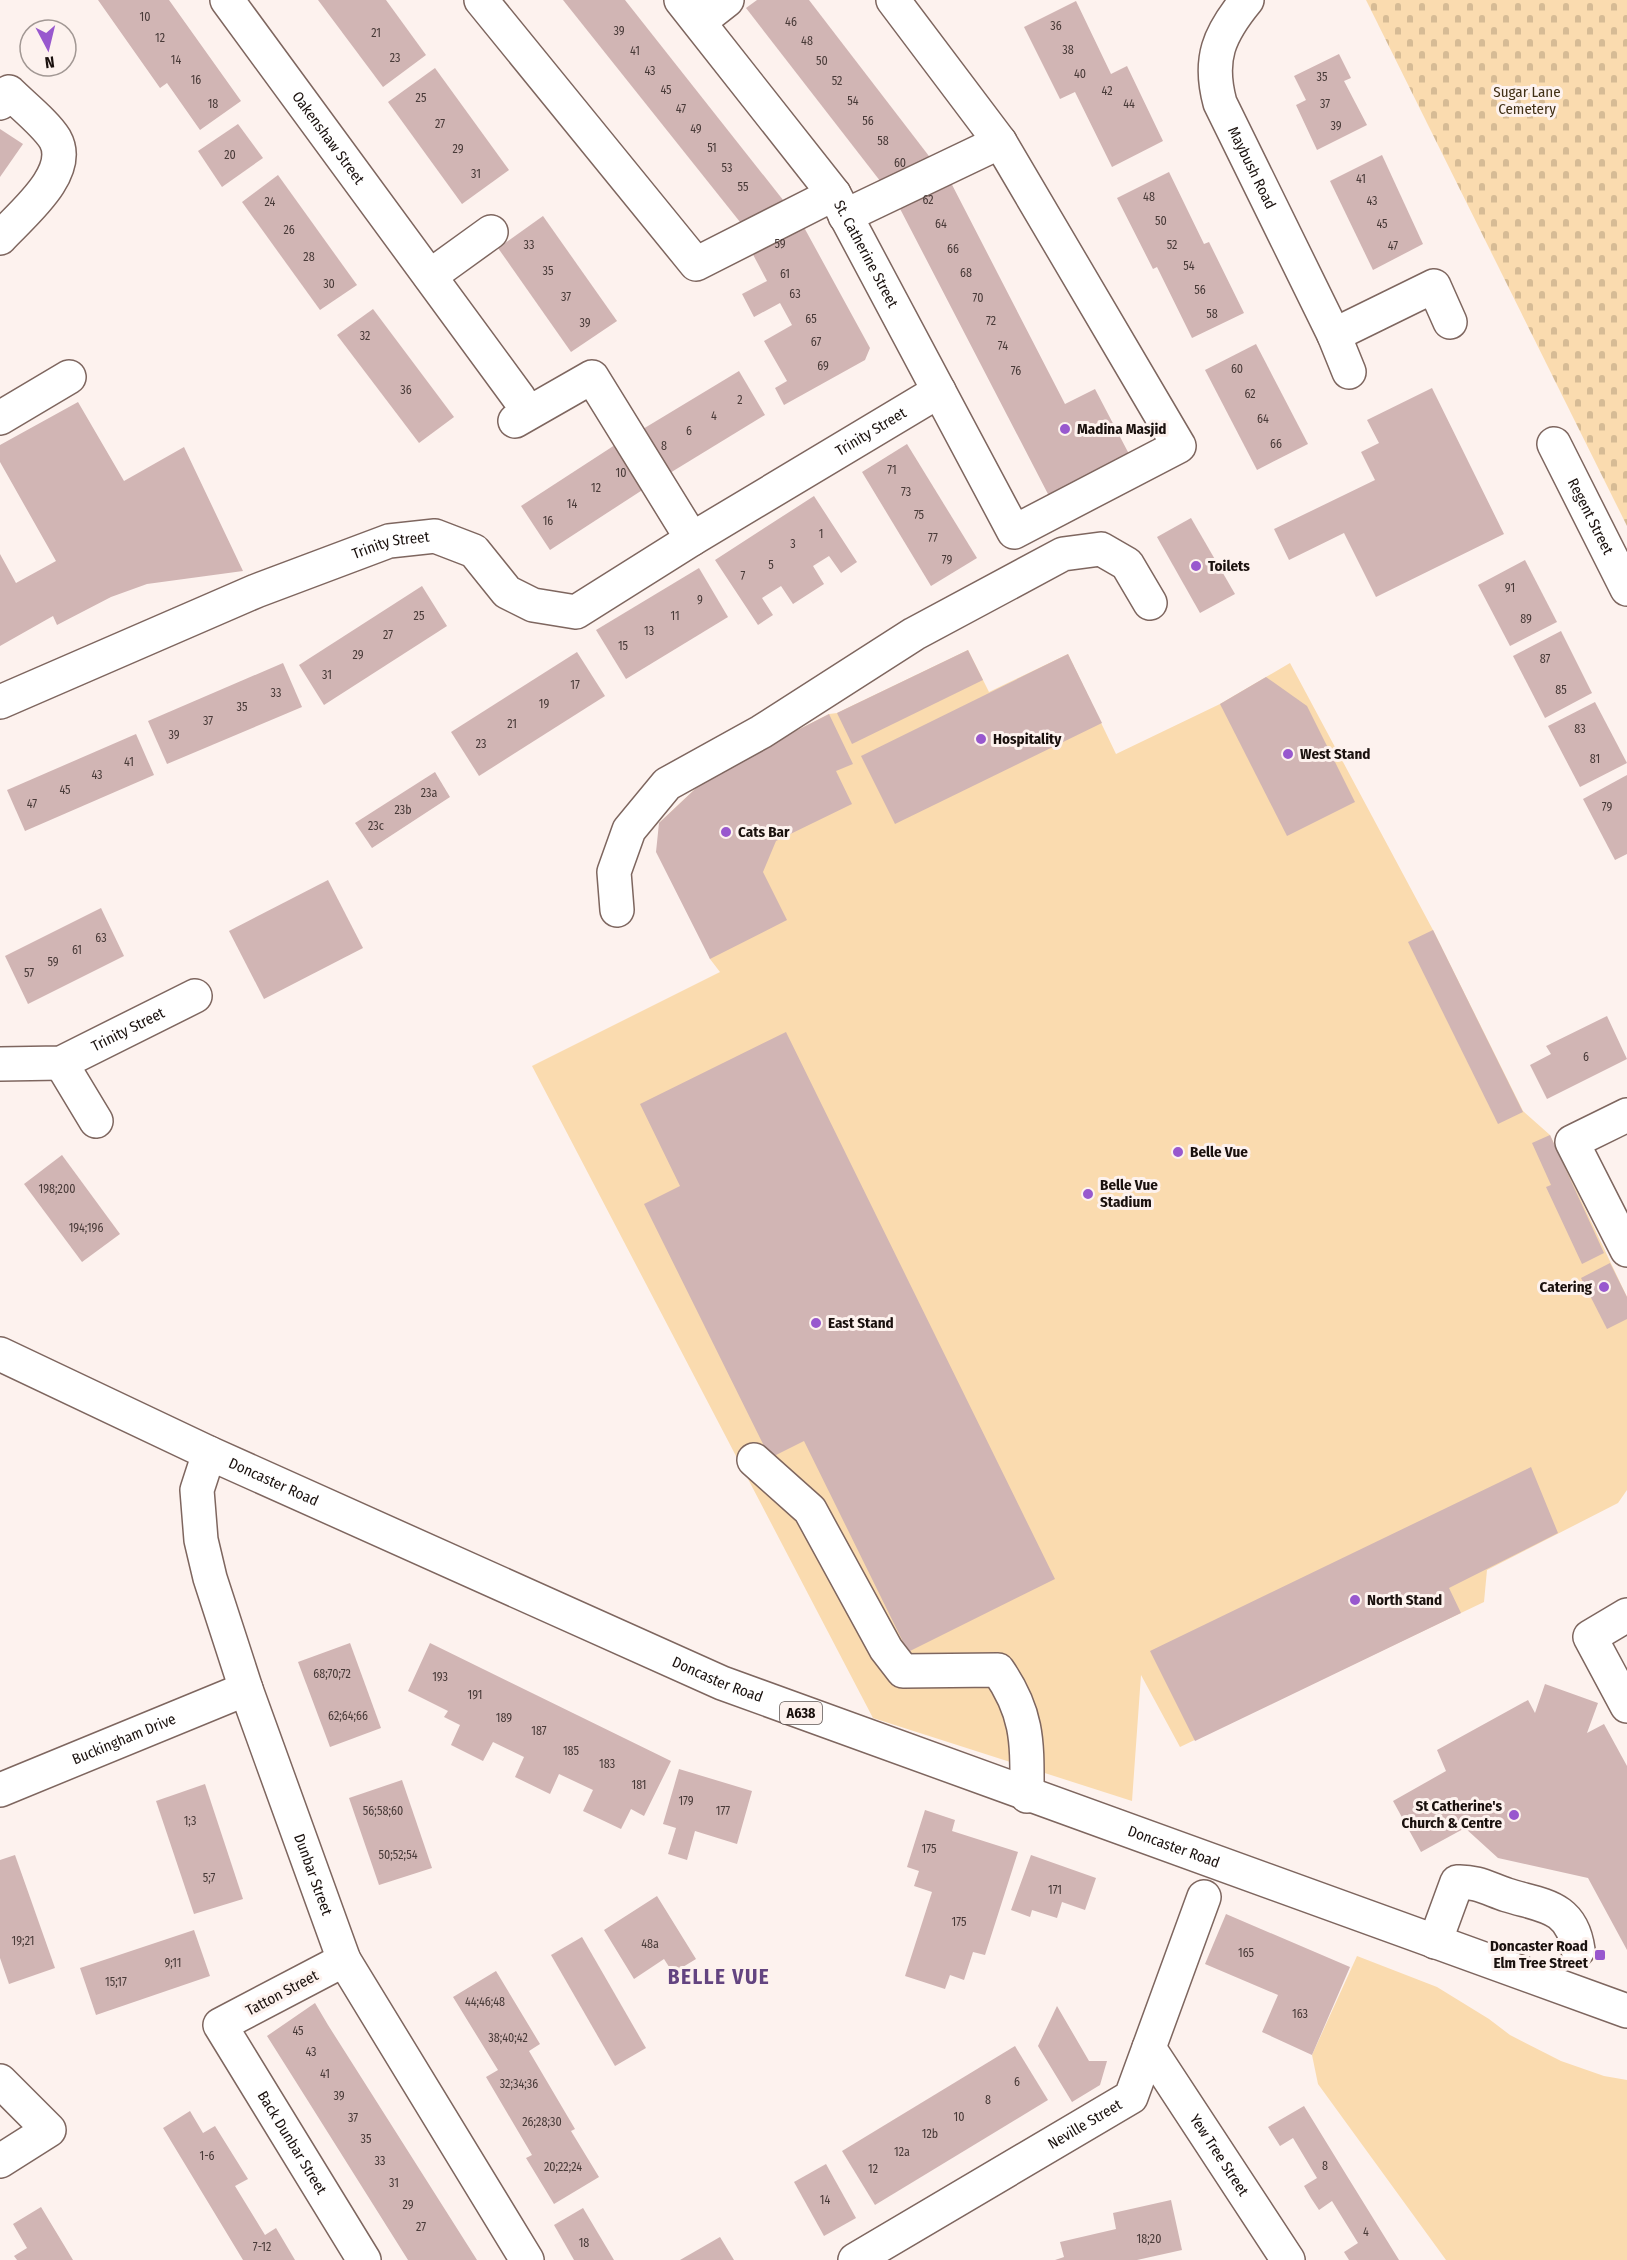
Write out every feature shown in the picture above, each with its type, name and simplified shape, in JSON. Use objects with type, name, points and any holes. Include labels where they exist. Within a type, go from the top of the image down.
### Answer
[{"type":"main road","name":"Oakenshaw Street","points":[[227,0],[430,276],[517,409],[592,377],[692,539]]},
{"type":"main road","points":[[481,0],[696,264],[1000,142],[893,0]]},
{"type":"main road","points":[[690,11],[727,0]]},
{"type":"main road","name":"Maybush Road","points":[[1246,0],[1232,18],[1218,45],[1213,78],[1220,103],[1334,334],[1349,372]]},
{"type":"main road","name":"St. Catherine Street","points":[[690,11],[839,205],[1014,532],[1179,446],[1000,142]]},
{"type":"main road","points":[[0,103],[9,92],[55,139],[60,158],[54,179],[0,238]]},
{"type":"main road","points":[[430,276],[491,232]]},
{"type":"main road","points":[[1334,334],[1434,286],[1450,322]]},
{"type":"main road","points":[[0,418],[69,377]]},
{"type":"main road","name":"Trinity Street","points":[[0,702],[256,591],[389,541],[435,536],[474,551],[507,592],[533,605],[576,612],[692,539],[939,391]]},
{"type":"main road","name":"Regent Street","points":[[1554,444],[1627,589]]},
{"type":"main road","points":[[617,910],[614,872],[629,830],[667,784],[761,732],[914,634],[1063,554],[1101,549],[1127,564],[1150,603]]},
{"type":"main road","name":"Trinity Street","points":[[0,1064],[61,1063],[195,996]]},
{"type":"main road","points":[[61,1063],[96,1121]]},
{"type":"main road","points":[[1627,1115],[1572,1142],[1627,1250]]},
{"type":"main road","name":"Doncaster Road","points":[[0,1354],[209,1453],[722,1683],[1028,1796],[1627,2011]]},
{"type":"main road","name":"Dunbar Street","points":[[209,1453],[197,1490],[201,1540],[210,1578],[246,1689],[344,1960],[527,2260]]},
{"type":"main road","points":[[754,1460],[810,1510],[885,1649],[903,1671],[998,1670],[1015,1695],[1028,1741],[1028,1796]]},
{"type":"main road","points":[[1627,1615],[1590,1637],[1627,1706]]},
{"type":"main road","name":"Buckingham Drive","points":[[0,1790],[246,1689]]},
{"type":"main road","points":[[1435,1942],[1457,1882],[1472,1881],[1507,1895],[1546,1904],[1564,1917],[1576,1937],[1578,1950]]},
{"type":"main road","name":"Neville Street","points":[[855,2260],[1131,2097],[1204,1897]]},
{"type":"main road","name":"Tatton Street","points":[[220,2025],[344,1960]]},
{"type":"main road","name":"Back Dunbar Street","points":[[220,2025],[364,2260]]},
{"type":"main road","name":"Yew Tree Street","points":[[1149,2048],[1288,2260]]},
{"type":"main road","points":[[0,2081],[49,2130],[0,2161]]},
{"type":"green space","name":"Sugar Lane Cemetery","points":[[1366,0],[1627,0],[1627,526]]},
{"type":"green space","name":"Belle Vue Stadium","points":[[968,650],[989,692],[1068,654],[1116,754],[1220,704],[1290,663],[1433,930],[1523,1111],[1550,1135],[1627,1297],[1627,1490],[1618,1503],[1487,1570],[1484,1602],[1180,1747],[1141,1675],[1132,1801],[873,1718],[532,1066],[720,972],[710,959],[659,823],[710,775],[829,714],[837,713]]},
{"type":"green space","points":[[1357,1956],[1437,1987],[1489,2019],[1510,2035],[1561,2061],[1604,2076],[1627,2080],[1627,2260],[1446,2260],[1318,2084],[1312,2055]]},
{"type":"building","points":[[98,0],[169,0],[241,101],[200,130],[167,83],[160,88]]},
{"type":"building","points":[[318,0],[386,0],[426,55],[383,87]]},
{"type":"building","points":[[563,0],[625,0],[787,205],[744,227]]},
{"type":"building","points":[[757,0],[809,0],[932,160],[884,186],[746,8]]},
{"type":"building","points":[[1076,1],[1111,74],[1127,66],[1163,141],[1112,167],[1075,92],[1060,99],[1024,27]]},
{"type":"building","points":[[1339,54],[1351,78],[1344,81],[1367,125],[1317,150],[1296,105],[1306,100],[1294,76]]},
{"type":"building","points":[[435,68],[509,170],[462,204],[388,102]]},
{"type":"building","points":[[238,124],[263,158],[222,187],[198,151]]},
{"type":"building","points":[[0,129],[23,144],[0,177]]},
{"type":"building","points":[[1382,155],[1423,244],[1373,270],[1330,181]]},
{"type":"building","points":[[1169,172],[1204,244],[1209,242],[1244,313],[1192,338],[1157,267],[1153,269],[1117,198]]},
{"type":"building","points":[[278,175],[357,285],[320,310],[242,202]]},
{"type":"building","points":[[947,175],[1065,404],[1095,389],[1129,454],[1049,496],[896,201]]},
{"type":"building","points":[[543,216],[617,321],[571,352],[498,248]]},
{"type":"building","points":[[800,220],[870,348],[865,360],[784,405],[775,388],[787,381],[764,341],[792,325],[780,303],[754,317],[742,294],[767,281],[749,247]]},
{"type":"building","points":[[373,309],[454,417],[419,443],[337,335]]},
{"type":"building","points":[[1256,344],[1308,444],[1257,470],[1205,370]]},
{"type":"building","points":[[739,371],[765,415],[665,476],[638,432]]},
{"type":"building","points":[[1432,388],[1504,534],[1376,597],[1344,533],[1289,560],[1274,529],[1375,480],[1361,452],[1379,443],[1367,420]]},
{"type":"building","points":[[78,402],[124,481],[184,447],[243,571],[147,584],[111,597],[57,625],[53,616],[0,646],[0,554],[16,583],[56,561],[0,462],[0,445]]},
{"type":"building","points":[[618,443],[647,487],[550,550],[521,506]]},
{"type":"building","points":[[907,444],[977,558],[931,586],[862,472]]},
{"type":"building","points":[[814,496],[857,562],[841,573],[829,556],[813,566],[824,584],[793,604],[781,586],[762,598],[773,615],[758,625],[715,560]]},
{"type":"building","name":"Toilets","points":[[1191,518],[1235,594],[1200,613],[1157,537]]},
{"type":"building","points":[[1525,560],[1557,622],[1510,646],[1478,585]]},
{"type":"building","points":[[699,568],[728,617],[626,679],[596,630]]},
{"type":"building","points":[[422,586],[447,626],[324,705],[299,665]]},
{"type":"building","points":[[1561,631],[1592,693],[1545,718],[1513,656]]},
{"type":"building","points":[[968,650],[983,680],[852,744],[837,713]]},
{"type":"building","points":[[577,652],[605,696],[479,776],[451,732]]},
{"type":"building","name":"Hospitality","points":[[1068,654],[1102,723],[895,824],[861,756]]},
{"type":"building","points":[[283,663],[302,707],[167,764],[148,721]]},
{"type":"building","name":"West Stand","points":[[1266,677],[1307,706],[1355,802],[1287,836],[1220,704]]},
{"type":"building","points":[[1595,702],[1627,763],[1580,787],[1548,726]]},
{"type":"building","name":"Cats Bar","points":[[829,714],[853,764],[836,771],[852,804],[776,841],[763,872],[787,920],[710,959],[656,852],[659,823],[710,775]]},
{"type":"building","points":[[136,734],[154,775],[25,831],[7,790]]},
{"type":"building","points":[[435,772],[450,797],[372,848],[355,823]]},
{"type":"building","points":[[1627,775],[1627,854],[1615,860],[1583,799]]},
{"type":"building","points":[[328,880],[363,948],[264,999],[229,931]]},
{"type":"building","points":[[101,908],[124,956],[28,1004],[5,956]]},
{"type":"building","points":[[1433,930],[1523,1112],[1498,1124],[1408,942]]},
{"type":"building","points":[[1607,1016],[1627,1059],[1547,1099],[1530,1065],[1551,1054],[1546,1046]]},
{"type":"building","name":"East Stand","points":[[786,1032],[1055,1579],[908,1652],[804,1441],[770,1458],[644,1204],[680,1186],[640,1104]]},
{"type":"building","points":[[1550,1135],[1604,1253],[1582,1264],[1546,1187],[1551,1185],[1532,1143]]},
{"type":"building","points":[[62,1155],[120,1234],[82,1262],[24,1184]]},
{"type":"building","name":"Catering","points":[[1610,1263],[1627,1297],[1627,1319],[1607,1329],[1581,1278]]},
{"type":"building","name":"North Stand","points":[[1531,1467],[1558,1533],[1449,1588],[1461,1613],[1195,1741],[1150,1651]]},
{"type":"building","points":[[350,1643],[381,1728],[330,1747],[298,1662]]},
{"type":"building","points":[[430,1643],[671,1761],[644,1816],[631,1809],[621,1829],[583,1811],[593,1790],[559,1774],[550,1794],[515,1777],[524,1757],[493,1742],[483,1761],[451,1745],[460,1725],[444,1717],[448,1711],[408,1691]]},
{"type":"building","name":"St Catherine's Church & Centre","points":[[1545,1684],[1598,1703],[1587,1733],[1604,1724],[1627,1766],[1627,1950],[1588,1878],[1498,1858],[1465,1828],[1421,1852],[1393,1801],[1446,1771],[1437,1750],[1528,1700],[1535,1713]]},
{"type":"building","points":[[679,1769],[752,1791],[737,1844],[695,1831],[687,1860],[668,1854],[676,1828],[663,1824]]},
{"type":"building","points":[[402,1780],[432,1868],[379,1885],[349,1798]]},
{"type":"building","points":[[205,1784],[243,1899],[194,1914],[156,1801]]},
{"type":"building","points":[[925,1810],[955,1820],[952,1831],[1018,1852],[985,1955],[973,1952],[964,1980],[950,1975],[945,1989],[905,1976],[932,1892],[914,1886],[919,1871],[907,1867]]},
{"type":"building","points":[[15,1855],[55,1968],[9,1984],[0,1958],[0,1860]]},
{"type":"building","points":[[1031,1855],[1096,1878],[1085,1910],[1062,1902],[1057,1918],[1032,1910],[1030,1917],[1011,1910]]},
{"type":"building","points":[[657,1896],[696,1959],[673,1973],[664,1959],[634,1979],[604,1930]]},
{"type":"building","points":[[1226,1914],[1350,1967],[1312,2055],[1262,2032],[1278,1995],[1205,1964]]},
{"type":"building","points":[[194,1930],[210,1976],[96,2015],[80,1968]]},
{"type":"building","points":[[582,1937],[646,2048],[615,2066],[551,1955]]},
{"type":"building","points":[[496,1971],[540,2044],[529,2051],[575,2129],[571,2131],[599,2177],[554,2204],[526,2158],[532,2155],[486,2077],[498,2070],[453,1997]]},
{"type":"building","points":[[315,2003],[477,2260],[408,2260],[267,2036]]},
{"type":"building","points":[[1057,2006],[1089,2061],[1107,2061],[1100,2085],[1072,2102],[1038,2046]]},
{"type":"building","points":[[1015,2046],[1048,2100],[875,2205],[842,2151]]},
{"type":"building","points":[[1304,2106],[1399,2260],[1349,2260],[1344,2252],[1358,2243],[1332,2201],[1319,2210],[1311,2198],[1304,2186],[1317,2178],[1293,2138],[1280,2146],[1268,2127]]},
{"type":"building","points":[[190,2111],[203,2133],[215,2126],[248,2179],[235,2186],[265,2235],[276,2228],[295,2260],[243,2260],[163,2128]]},
{"type":"building","points":[[826,2164],[856,2218],[824,2236],[794,2182]]},
{"type":"building","points":[[1171,2200],[1182,2250],[1137,2260],[1055,2260],[1064,2257],[1060,2242],[1116,2229],[1113,2213]]},
{"type":"building","points":[[41,2207],[73,2260],[17,2260],[14,2256],[27,2248],[13,2224]]},
{"type":"building","points":[[583,2208],[614,2260],[574,2260],[554,2225]]},
{"type":"building","points":[[720,2237],[734,2260],[680,2260]]},
{"type":"place","name":"Madina Masjid","points":[[1065,429]]},
{"type":"place","name":"Toilets","points":[[1196,566]]},
{"type":"place","name":"Hospitality","points":[[981,739]]},
{"type":"place","name":"West Stand","points":[[1288,754]]},
{"type":"place","name":"Cats Bar","points":[[726,832]]},
{"type":"place","name":"Belle Vue","points":[[1178,1152]]},
{"type":"place","name":"Belle Vue Stadium","points":[[1088,1194]]},
{"type":"place","name":"Catering","points":[[1604,1287]]},
{"type":"place","name":"East Stand","points":[[816,1323]]},
{"type":"place","name":"North Stand","points":[[1355,1600]]},
{"type":"place","name":"St Catherine's Church & Centre","points":[[1514,1815]]},
{"type":"place","name":"Doncaster Road Elm Tree Street","points":[[1600,1955]]},
{"type":"district","name":"BELLE VUE","points":[[719,1977]]}]
